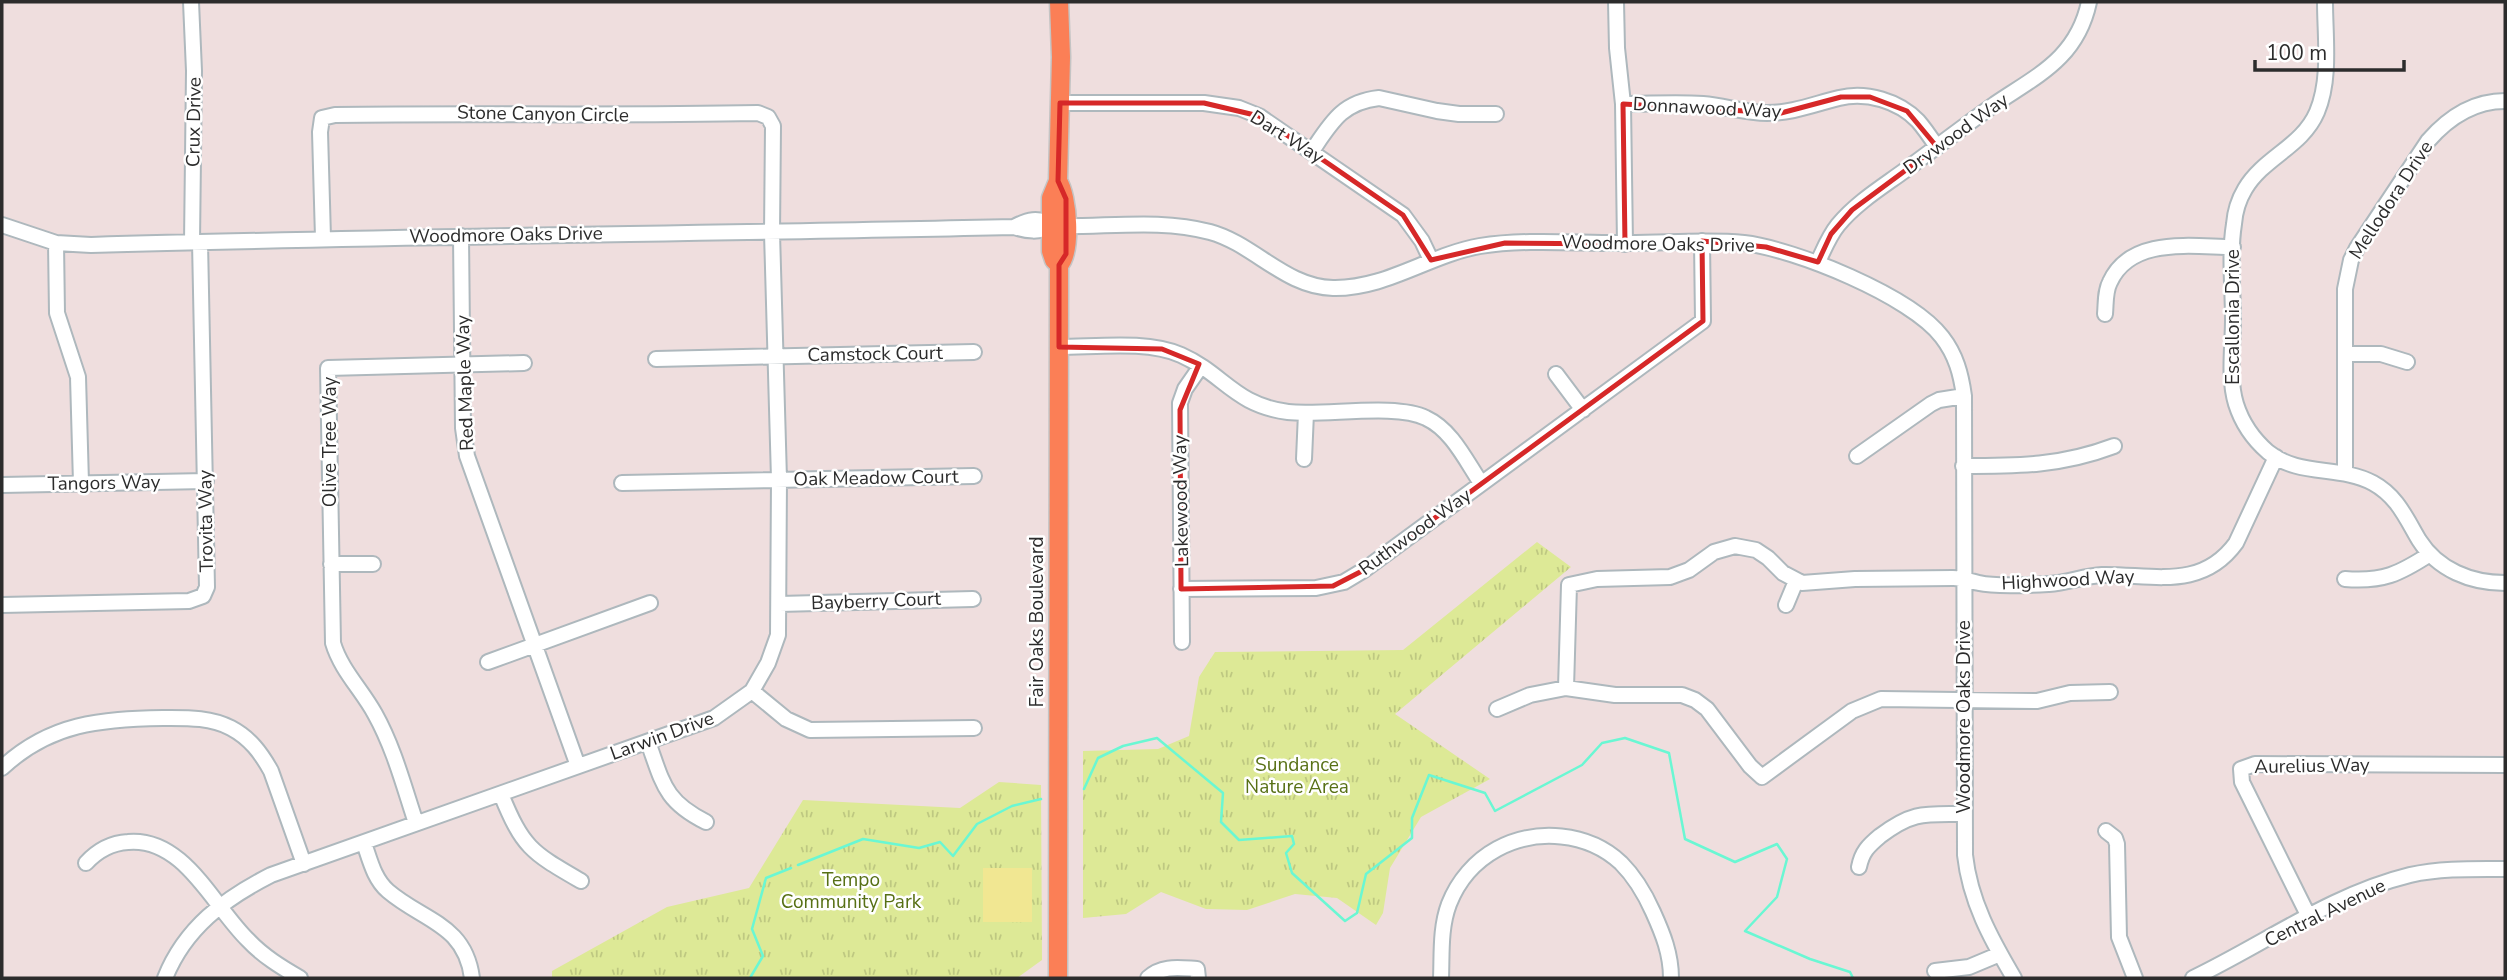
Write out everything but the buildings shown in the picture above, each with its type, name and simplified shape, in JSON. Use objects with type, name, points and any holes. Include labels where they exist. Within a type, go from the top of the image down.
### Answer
[{"type":"main road","name":"Fair Oaks Boulevard","points":[[1058,978],[1059,265],[1051,251],[1059,226],[1051,198],[1058,181],[1059,2]]},
{"type":"street","name":"Crux Drive","points":[[191,2],[196,242]]},
{"type":"street","points":[[1616,2],[1616,48],[1623,104],[1625,244]]},
{"type":"street","name":"Drywood Way","points":[[1818,262],[1831,234],[1852,210],[1997,103],[2039,77],[2058,60],[2069,49],[2089,2]]},
{"type":"street","name":"Escallonia Drive","points":[[2325,2],[2325,83],[2322,99],[2310,127],[2301,138],[2264,167],[2246,187],[2236,212],[2232,247],[2234,397],[2250,433],[2276,457],[2298,467],[2345,473],[2367,480],[2399,505],[2430,554],[2445,567],[2474,580],[2505,583]]},
{"type":"street","name":"Donnawood Way","points":[[1623,104],[1702,104],[1758,113],[1781,113],[1813,107],[1841,97],[1870,97],[1907,111],[1919,122],[1937,147]]},
{"type":"street","points":[[1312,151],[1345,109],[1372,99],[1392,100],[1459,114],[1496,114]]},
{"type":"street","name":"Mellodora Drive","points":[[2345,473],[2345,289],[2351,260],[2437,130],[2472,107],[2505,101]]},
{"type":"street","name":"Dart Way","points":[[1060,103],[1222,105],[1259,116],[1403,215],[1422,241],[1431,260]]},
{"type":"street","name":"Stone Canyon Circle","points":[[323,238],[320,132],[322,118],[335,115],[467,113],[658,116],[758,113],[768,117],[773,126],[772,233]]},
{"type":"street","name":"Woodmore Oaks Drive","points":[[2,225],[56,243],[91,245],[323,238],[772,233],[1013,227],[1043,231],[1059,226],[1157,225],[1211,232],[1245,246],[1290,277],[1314,286],[1329,288],[1374,284],[1454,252],[1505,243],[1625,244],[1702,241],[1757,245],[1818,262],[1907,307],[1937,331],[1952,351],[1958,366],[1964,396],[1965,855],[1970,889],[1981,917],[2014,978]]},
{"type":"street","name":"Larwin Drive","points":[[165,978],[172,962],[200,923],[240,891],[271,875],[714,718],[752,691],[768,663],[778,635],[779,479],[772,233]]},
{"type":"street","name":"Red Maple Way","points":[[461,236],[463,428],[467,456],[578,766]]},
{"type":"street","name":"Ruthwood Way","points":[[1181,589],[1315,588],[1344,582],[1364,570],[1703,321],[1702,241]]},
{"type":"street","name":"Trovita Way","points":[[2,605],[189,601],[203,596],[207,587],[206,481],[196,242]]},
{"type":"street","points":[[56,243],[58,321],[78,377],[80,483]]},
{"type":"street","points":[[2105,314],[2108,285],[2112,277],[2138,255],[2163,247],[2232,247]]},
{"type":"street","points":[[1059,347],[1163,349],[1180,354],[1201,366],[1230,390],[1251,402],[1274,410],[1306,413],[1400,411],[1424,417],[1438,425],[1448,436],[1481,483]]},
{"type":"street","name":"Camstock Court","points":[[656,359],[974,352]]},
{"type":"street","points":[[2346,354],[2381,354],[2407,362]]},
{"type":"street","points":[[463,365],[524,363]]},
{"type":"street","name":"Olive Tree Way","points":[[416,823],[384,731],[336,654],[332,631],[328,369],[463,365]]},
{"type":"street","name":"Lakewood Way","points":[[1182,642],[1180,403],[1188,383],[1201,366]]},
{"type":"street","points":[[1556,374],[1583,410]]},
{"type":"street","points":[[1857,456],[1931,404],[1964,396]]},
{"type":"street","points":[[1304,459],[1306,413]]},
{"type":"street","points":[[1963,466],[2052,463],[2114,446]]},
{"type":"street","name":"Highwood Way","points":[[1796,581],[1810,584],[1856,579],[1964,578],[1980,584],[2050,584],[2102,575],[2177,577],[2206,571],[2217,564],[2236,543],[2276,457]]},
{"type":"street","name":"Oak Meadow Court","points":[[622,483],[974,476]]},
{"type":"street","name":"Tangors Way","points":[[2,485],[206,481]]},
{"type":"street","points":[[1566,688],[1569,585],[1597,579],[1670,577],[1689,570],[1721,549],[1749,547],[1762,553],[1796,581],[1786,605]]},
{"type":"street","points":[[2345,579],[2364,581],[2390,576],[2402,572],[2430,554]]},
{"type":"street","points":[[331,564],[373,564]]},
{"type":"street","name":"Bayberry Court","points":[[779,604],[973,598]]},
{"type":"street","points":[[488,662],[650,603]]},
{"type":"street","points":[[1497,709],[1530,695],[1566,688],[1615,695],[1682,695],[1707,709],[1750,766],[1762,777],[1864,704],[1890,698],[2036,701],[2070,693],[2110,692]]},
{"type":"street","points":[[752,691],[786,719],[810,730],[974,727]]},
{"type":"street","points":[[2,768],[23,750],[50,736],[92,722],[185,718],[213,721],[241,733],[264,759],[271,771],[304,864]]},
{"type":"street","points":[[648,742],[669,796],[687,812],[706,822]]},
{"type":"street","name":"Aurelius Way","points":[[2309,917],[2242,782],[2241,769],[2255,764],[2505,765]]},
{"type":"street","points":[[501,794],[524,842],[537,855],[581,881]]},
{"type":"street","points":[[1859,867],[1865,848],[1902,821],[1922,814],[1965,814]]},
{"type":"street","points":[[2105,831],[2115,838],[2117,844],[2119,937],[2135,978]]},
{"type":"street","points":[[1441,978],[1445,918],[1454,893],[1467,873],[1489,853],[1506,844],[1523,838],[1551,835],[1590,844],[1610,855],[1629,872],[1647,900],[1666,942],[1671,978]]},
{"type":"street","points":[[86,863],[110,845],[142,841],[158,845],[182,862],[248,941],[276,964],[300,978]]},
{"type":"street","points":[[365,843],[372,867],[388,891],[444,927],[456,939],[470,965],[472,978]]},
{"type":"street","name":"Central Avenue","points":[[2193,978],[2213,974],[2309,917],[2365,890],[2412,875],[2437,871],[2505,869]]},
{"type":"street","points":[[1935,971],[1969,967],[2000,954]]},
{"type":"street","points":[[1148,978],[1168,968],[1197,969],[1198,978]]},
{"type":"highlighted area","points":[[1841,97],[1870,97],[1907,111],[1937,147],[1852,210],[1831,234],[1818,262],[1766,247],[1702,241],[1703,321],[1364,570],[1333,586],[1181,589],[1180,410],[1199,364],[1162,349],[1059,347],[1059,265],[1066,254],[1066,199],[1058,181],[1060,103],[1204,103],[1259,116],[1403,215],[1431,260],[1505,243],[1625,244],[1623,104],[1781,113]]},
{"type":"green space","name":"Sundance Nature Area","points":[[1537,542],[1571,567],[1395,714],[1490,779],[1421,817],[1390,868],[1383,913],[1376,925],[1337,898],[1295,894],[1247,910],[1206,909],[1161,892],[1126,914],[1083,918],[1083,751],[1158,749],[1189,736],[1199,677],[1215,652],[1403,650]]},
{"type":"green space","name":"Tempo Community Park","points":[[999,782],[1041,785],[1042,960],[1017,978],[552,978],[552,971],[667,907],[749,888],[803,800],[960,808]]},
{"type":"shaded area","points":[[983,868],[1032,868],[1032,922],[983,922]]},
{"type":"waterway","points":[[1084,789],[1098,758],[1123,746],[1157,738],[1223,793],[1221,822],[1239,840],[1292,836],[1294,844],[1286,853],[1292,873],[1345,921],[1357,913],[1366,874],[1412,838],[1412,818],[1429,775],[1485,793],[1495,811],[1582,765],[1602,743],[1625,738],[1669,753],[1685,839],[1735,862],[1777,844],[1787,859],[1777,897],[1745,931],[1810,959],[1850,972],[1853,978]]},
{"type":"waterway","points":[[798,865],[863,839],[919,848],[940,842],[953,856],[977,824],[1012,806],[1041,799]]},
{"type":"waterway","points":[[750,978],[763,956],[752,929],[766,878],[791,868]]}]
